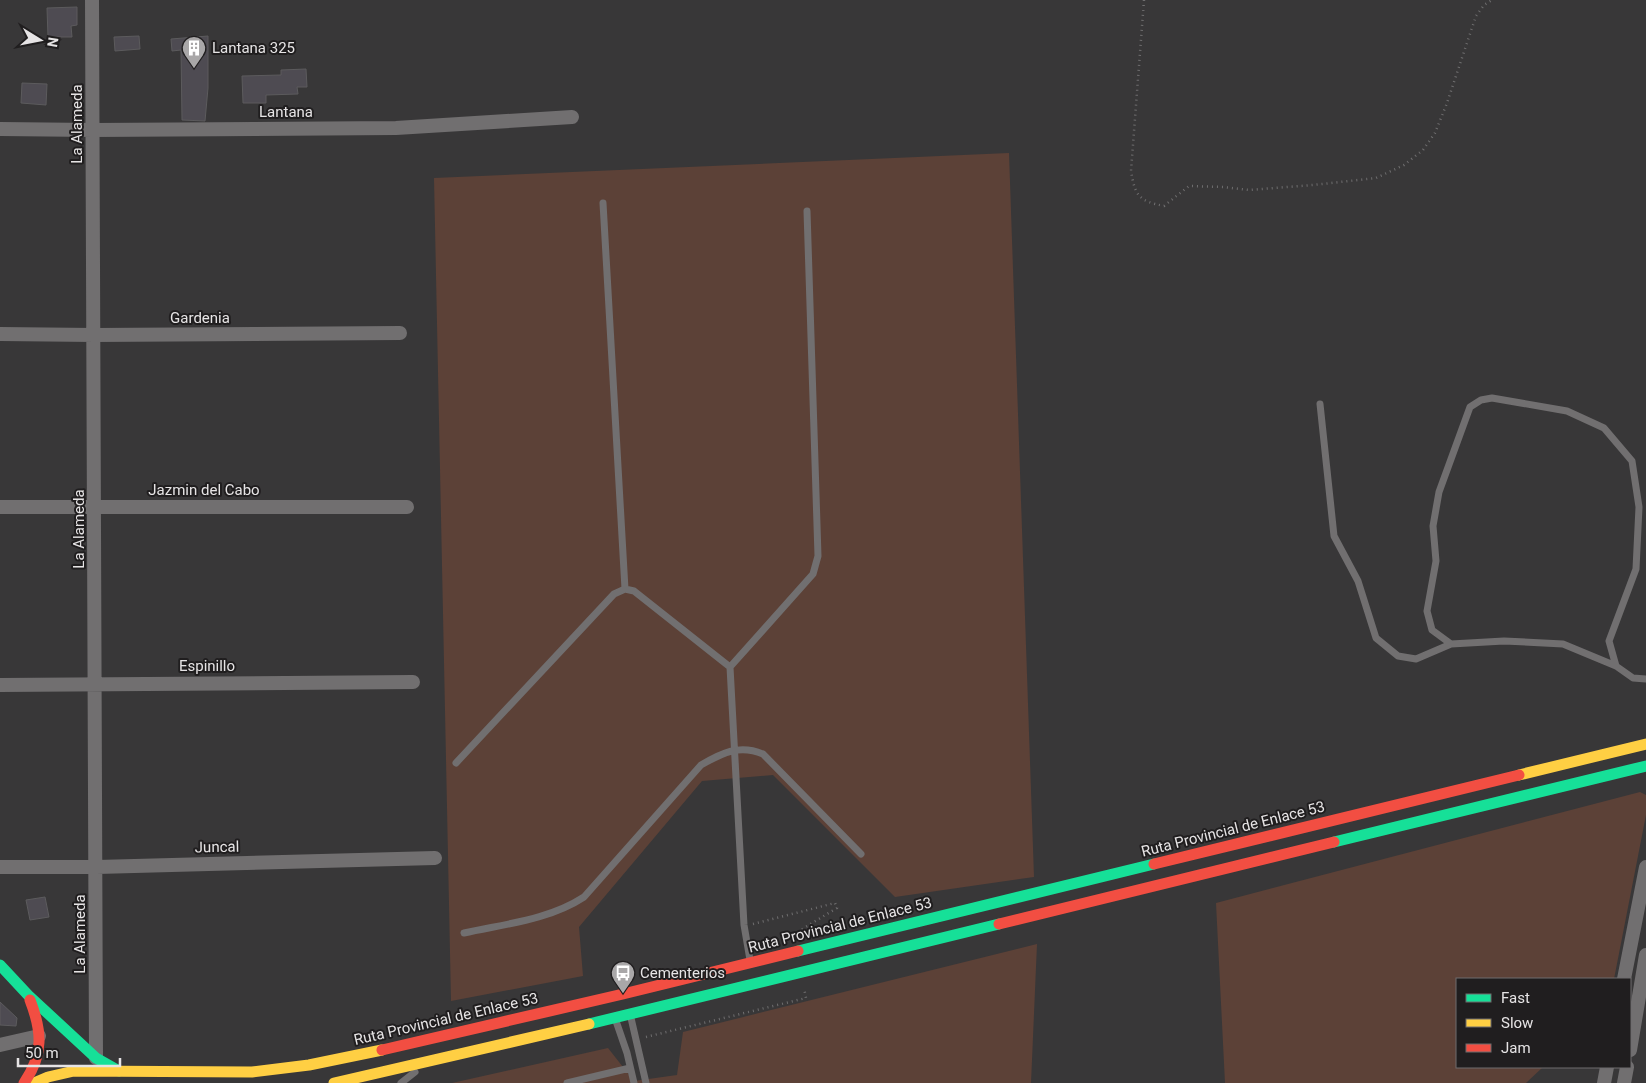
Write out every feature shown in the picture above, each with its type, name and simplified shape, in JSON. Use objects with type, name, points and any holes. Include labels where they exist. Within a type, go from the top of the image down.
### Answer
[{"type":"main road","name":"Ruta Provincial de Enlace 53","points":[[34,1083],[48,1077],[74,1071],[252,1072],[309,1065],[613,997],[1646,744]]},
{"type":"main road","points":[[334,1083],[615,1018],[1646,766]]},
{"type":"main road","points":[[0,966],[28,996],[96,1058],[119,1071],[130,1083]]},
{"type":"main road","points":[[24,1083],[35,1066],[40,1048],[39,1024],[28,996]]},
{"type":"street","name":"La Alameda","points":[[92,0],[96,1058]]},
{"type":"street","name":"Lantana","points":[[0,129],[396,128],[572,117]]},
{"type":"street","name":"Gardenia","points":[[0,334],[400,333]]},
{"type":"street","name":"Jazmin del Cabo","points":[[0,507],[407,506]]},
{"type":"street","name":"Espinillo","points":[[0,684],[413,682]]},
{"type":"street","name":"Juncal","points":[[0,867],[96,867],[435,858]]},
{"type":"street","points":[[1624,978],[1646,867]]},
{"type":"street","points":[[1631,1044],[1646,956]]},
{"type":"street","points":[[0,1045],[39,1036]]},
{"type":"street","points":[[1604,1083],[1607,1068]]},
{"type":"street","points":[[1624,1083],[1627,1068]]},
{"type":"lane","points":[[603,203],[625,589]]},
{"type":"lane","points":[[750,962],[744,925],[730,667],[813,574],[818,556],[807,211]]},
{"type":"lane","points":[[1451,644],[1432,630],[1426,611],[1436,561],[1432,526],[1438,492],[1470,407],[1481,400],[1492,398],[1567,411],[1604,428],[1632,461],[1639,507],[1636,568],[1609,641],[1616,666]]},
{"type":"lane","points":[[1320,404],[1334,536],[1358,581],[1376,638],[1398,656],[1416,659],[1451,644],[1504,641],[1563,644],[1616,666],[1633,678],[1646,679]]},
{"type":"lane","points":[[456,763],[614,594],[625,589],[634,590],[730,667]]},
{"type":"lane","points":[[464,933],[553,914],[569,907],[584,897],[701,765],[720,754],[735,749],[745,749],[763,754],[861,854]]},
{"type":"lane","points":[[630,1014],[646,1083]]},
{"type":"lane","points":[[615,1018],[634,1083]]},
{"type":"lane","points":[[401,1083],[427,1062]]},
{"type":"lane","points":[[567,1083],[630,1068]]},
{"type":"path","points":[[1144,0],[1131,171],[1133,185],[1140,198],[1151,204],[1164,206],[1190,186],[1223,186],[1249,190],[1313,185],[1376,178],[1404,165],[1423,150],[1436,133],[1476,16],[1484,5],[1492,0]]},
{"type":"path","points":[[744,925],[767,921]]},
{"type":"shaded area","points":[[1009,153],[1034,877],[895,897],[773,775],[702,781],[579,927],[583,976],[451,1001],[434,178]]},
{"type":"shaded area","points":[[1640,792],[1646,795],[1646,815],[1614,978],[1456,978],[1456,1068],[1542,1068],[1526,1083],[1225,1083],[1216,903]]},
{"type":"shaded area","points":[[1037,944],[1031,1083],[452,1083],[608,1048],[634,1081],[677,1075],[683,1032]]},
{"type":"building","points":[[77,7],[77,25],[71,26],[72,37],[48,37],[47,8]]},
{"type":"building","points":[[139,36],[140,49],[115,51],[114,37]]},
{"type":"building","name":"Lantana 325","points":[[208,36],[208,88],[205,121],[182,120],[181,50],[172,51],[171,39]]},
{"type":"building","points":[[306,69],[307,87],[297,87],[298,94],[266,95],[266,103],[243,103],[242,76],[281,75],[281,70]]},
{"type":"building","points":[[22,83],[47,84],[46,105],[21,103]]},
{"type":"building","points":[[45,897],[49,917],[30,920],[26,900]]},
{"type":"building","points":[[0,1002],[17,1018],[16,1026],[0,1025]]},
{"type":"traffic: fast","points":[[1334,842],[1646,766]]},
{"type":"traffic: fast","points":[[798,951],[1154,864]]},
{"type":"traffic: fast","points":[[589,1024],[999,924]]},
{"type":"traffic: fast","points":[[0,965],[28,995],[96,1058],[119,1071]]},
{"type":"traffic: slow","points":[[1519,775],[1646,744]]},
{"type":"traffic: slow","points":[[334,1083],[589,1024]]},
{"type":"traffic: slow","points":[[34,1083],[48,1077],[74,1071],[252,1072],[309,1065],[382,1050]]},
{"type":"traffic: jam","points":[[1154,864],[1519,775]]},
{"type":"traffic: jam","points":[[999,924],[1334,842]]},
{"type":"traffic: jam","points":[[382,1050],[798,951]]},
{"type":"traffic: jam","points":[[24,1083],[35,1062],[39,1042],[37,1022],[30,1000]]},
{"type":"place","name":"Lantana 325","points":[[194,69]]},
{"type":"place","name":"Cementerios","points":[[623,994]]}]
